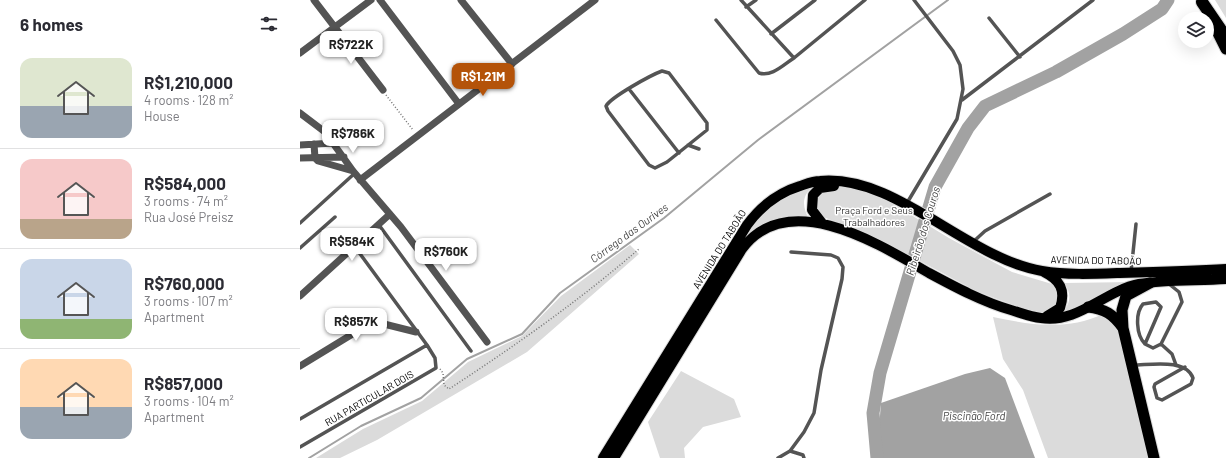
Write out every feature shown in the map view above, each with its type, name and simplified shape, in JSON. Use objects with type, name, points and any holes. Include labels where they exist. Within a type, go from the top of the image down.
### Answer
[{"type":"highway","points":[[1202,1],[1226,37]]},
{"type":"highway","points":[[1202,1],[1226,49]]},
{"type":"highway","points":[[1150,283],[1126,296],[1122,310],[1122,328],[1154,458]]},
{"type":"highway","points":[[1088,307],[1106,310],[1122,328]]},
{"type":"main road","name":"AVENIDA DO TABOÃO","points":[[603,458],[756,212],[770,200],[790,189],[813,187],[820,188],[849,183],[879,191],[972,243],[1004,259],[1042,271],[1067,273],[1131,273],[1226,269]]},
{"type":"main road","points":[[813,187],[811,205],[816,218],[822,223]]},
{"type":"main road","name":"AVENIDA DO TABOÃO","points":[[614,458],[750,238],[759,231],[784,222],[822,223],[837,227],[895,253],[978,298],[1010,310],[1041,318],[1060,318],[1078,313],[1118,291],[1139,284],[1226,280]]},
{"type":"main road","points":[[1041,318],[1052,315],[1060,308],[1064,293],[1057,280],[1042,271]]},
{"type":"street","points":[[314,0],[383,90]]},
{"type":"street","points":[[300,53],[372,0]]},
{"type":"street","points":[[380,0],[459,104]]},
{"type":"street","points":[[461,0],[512,64]]},
{"type":"street","points":[[360,180],[595,0]]},
{"type":"street","points":[[300,113],[318,125],[334,143],[360,180],[390,214],[487,342]]},
{"type":"street","points":[[300,145],[334,143]]},
{"type":"street","points":[[314,144],[315,158]]},
{"type":"street","points":[[300,158],[344,156]]},
{"type":"street","points":[[315,158],[327,165],[354,172]]},
{"type":"street","points":[[300,296],[390,214]]},
{"type":"street","points":[[300,366],[369,324],[384,324],[416,332]]},
{"type":"lane","points":[[740,0],[794,58]]},
{"type":"lane","points":[[746,7],[756,0]]},
{"type":"lane","points":[[771,34],[815,0]]},
{"type":"lane","points":[[716,20],[759,73],[764,75],[771,74],[794,58],[865,0]]},
{"type":"lane","points":[[909,207],[957,119],[962,100],[963,78],[960,64],[953,51],[914,0]]},
{"type":"lane","points":[[962,100],[1093,0]]},
{"type":"lane","points":[[989,18],[1020,57]]},
{"type":"lane","points":[[662,71],[669,73],[708,125],[708,130],[688,145],[658,167],[652,168],[607,108],[608,103],[655,73],[662,71]]},
{"type":"lane","points":[[629,89],[679,153]]},
{"type":"lane","points":[[688,145],[699,149]]},
{"type":"lane","points":[[300,223],[354,172]]},
{"type":"lane","points":[[972,243],[985,231],[1050,194]]},
{"type":"lane","points":[[300,214],[304,219]]},
{"type":"lane","points":[[300,248],[335,217]]},
{"type":"lane","points":[[1131,273],[1136,224]]},
{"type":"lane","points":[[379,225],[471,351]]},
{"type":"lane","points":[[300,419],[426,345],[355,247]]},
{"type":"lane","points":[[778,458],[790,451],[804,432],[814,413],[821,370],[842,279],[843,267],[838,258],[831,255],[791,252]]},
{"type":"lane","points":[[1144,344],[1161,307],[1159,303],[1148,302],[1140,307],[1138,312],[1139,334],[1144,344],[1153,348],[1158,347],[1161,344],[1182,302],[1179,292],[1166,282]]},
{"type":"lane","points":[[1161,344],[1172,354],[1176,365]]},
{"type":"lane","name":"RUA PARTICULAR DOIS","points":[[300,447],[436,368],[435,358],[426,345]]},
{"type":"lane","points":[[1132,366],[1176,365],[1185,367],[1192,375],[1191,384],[1162,400],[1158,400],[1154,391],[1155,384],[1185,367]]},
{"type":"lane","points":[[790,451],[803,455],[804,458]]},
{"type":"path","points":[[383,90],[418,136]]},
{"type":"path","points":[[443,373],[444,385],[449,389],[514,347],[589,290],[640,248]]},
{"type":"green space","points":[[1215,0],[1226,0],[1226,18]]},
{"type":"green space","name":"Praça Ford e Seus Trabalhadores","points":[[845,186],[856,188],[885,199],[949,238],[1012,272],[1052,284],[1057,288],[1058,304],[1047,312],[1038,312],[1021,308],[976,291],[879,239],[821,216],[817,212],[814,201],[828,190]]},
{"type":"green space","name":"Praça Ford e Seus Trabalhadores","points":[[805,187],[811,188],[804,199],[805,211],[809,219],[760,227],[743,237],[771,203]]},
{"type":"green space","points":[[630,245],[639,254],[527,352],[377,440],[340,458],[316,458],[363,429],[422,401],[468,362],[522,336],[561,296]]},
{"type":"green space","points":[[1133,282],[1060,315],[1068,304],[1069,300],[1069,292],[1064,283]]},
{"type":"green space","points":[[1103,314],[1117,327],[1148,458],[1048,458],[1023,390],[1003,359],[993,317],[1035,324],[1062,325],[1076,323]]},
{"type":"green space","points":[[681,371],[734,399],[741,417],[703,427],[684,448],[685,458],[660,458],[648,422]]},
{"type":"water","name":"Piscinão Ford","points":[[990,368],[1005,378],[1035,458],[883,458],[879,428],[881,403],[965,374]]},
{"type":"waterway","name":"Córrego das Ourives","points":[[309,458],[361,426],[421,398],[467,359],[522,334],[560,293],[664,218],[758,140],[948,0]]},
{"type":"waterway","name":"Ribeirão dos Couros","points":[[877,458],[873,413],[880,373],[935,187],[968,128],[985,106],[1056,72],[1123,34],[1162,9],[1168,0]]}]
